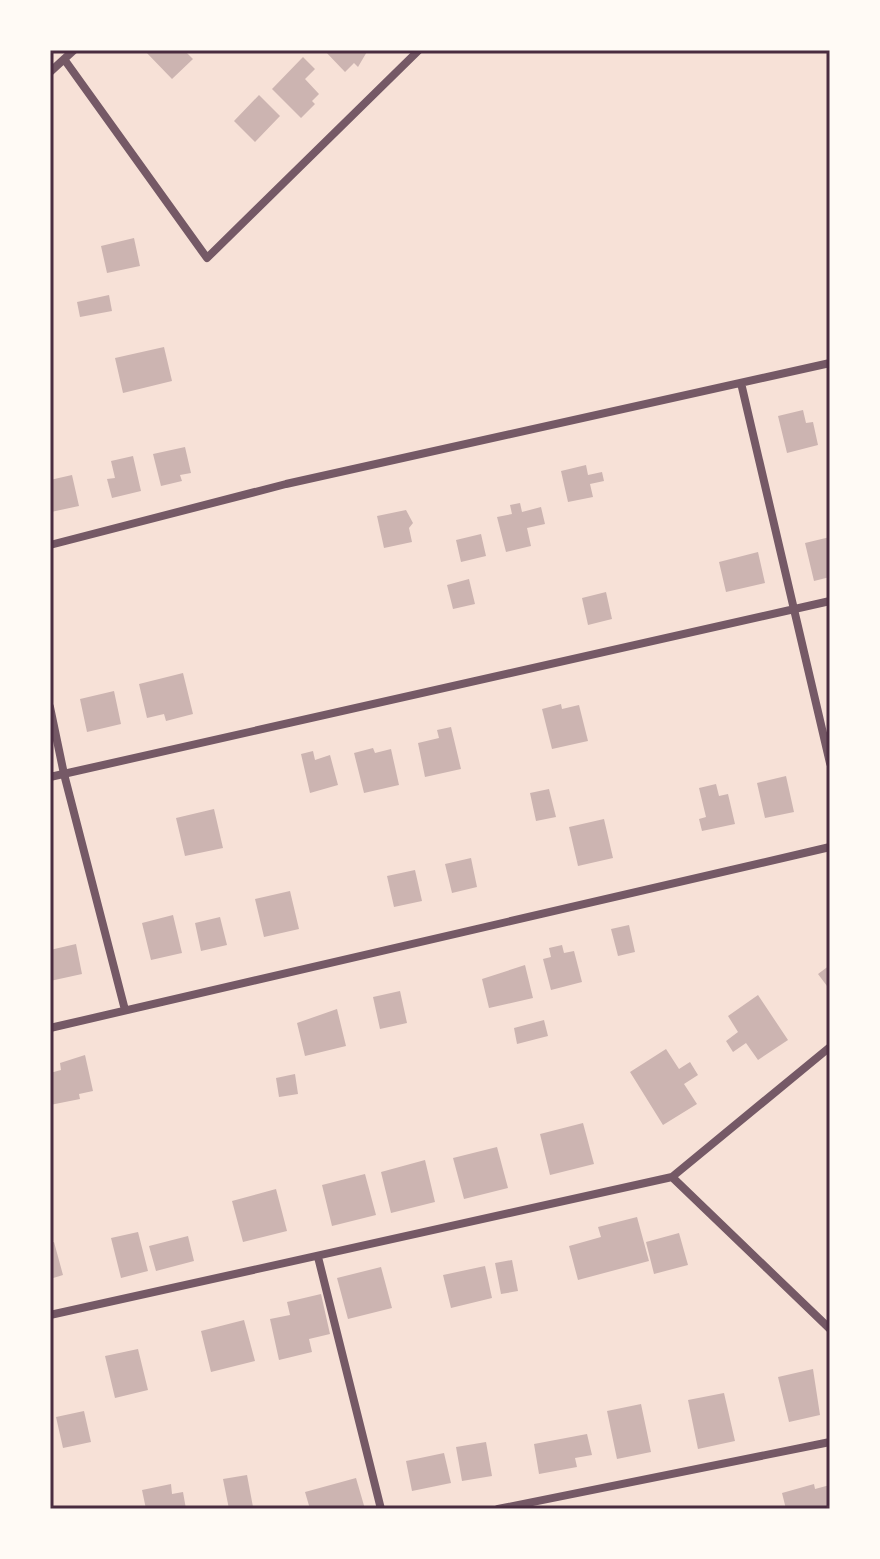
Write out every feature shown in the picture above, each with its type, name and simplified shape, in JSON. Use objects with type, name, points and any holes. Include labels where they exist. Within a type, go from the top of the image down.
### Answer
[{"type":"street","points":[[50,72],[74,50]]},
{"type":"street","points":[[64,59],[207,258],[419,50]]},
{"type":"street","points":[[50,545],[286,484],[830,363]]},
{"type":"street","points":[[741,383],[830,763]]},
{"type":"street","points":[[50,777],[830,601]]},
{"type":"street","points":[[50,707],[64,774],[125,1010]]},
{"type":"street","points":[[50,1028],[830,847]]},
{"type":"street","points":[[50,1315],[672,1177],[830,1047]]},
{"type":"street","points":[[672,1177],[830,1329]]},
{"type":"street","points":[[318,1257],[381,1509]]},
{"type":"street","points":[[498,1509],[830,1442]]},
{"type":"building","points":[[144,50],[184,50],[193,59],[172,79]]},
{"type":"building","points":[[324,50],[368,50],[358,67],[354,63],[345,72]]},
{"type":"building","points":[[303,57],[315,69],[305,79],[319,94],[312,101],[315,104],[301,118],[272,89]]},
{"type":"building","points":[[259,95],[280,116],[255,142],[234,121]]},
{"type":"building","points":[[134,238],[140,266],[107,273],[101,246]]},
{"type":"building","points":[[109,295],[112,311],[80,317],[77,302]]},
{"type":"building","points":[[164,347],[172,381],[123,393],[115,358]]},
{"type":"building","points":[[803,410],[806,423],[813,422],[818,445],[787,453],[778,416]]},
{"type":"building","points":[[185,447],[191,473],[180,475],[182,481],[161,486],[153,454]]},
{"type":"building","points":[[133,456],[141,491],[112,498],[107,479],[115,478],[111,461]]},
{"type":"building","points":[[586,465],[588,475],[602,472],[604,481],[590,484],[593,497],[568,502],[561,471]]},
{"type":"building","points":[[72,475],[79,506],[51,512],[50,480]]},
{"type":"building","points":[[520,503],[522,512],[541,507],[545,524],[527,528],[531,546],[506,552],[497,517],[512,514],[510,505]]},
{"type":"building","points":[[406,510],[413,523],[409,528],[412,542],[384,548],[377,516]]},
{"type":"building","points":[[481,534],[486,556],[461,562],[456,540]]},
{"type":"building","points":[[830,537],[830,577],[814,581],[805,543]]},
{"type":"building","points":[[758,552],[765,583],[726,592],[719,562]]},
{"type":"building","points":[[469,579],[475,604],[453,609],[447,585]]},
{"type":"building","points":[[606,592],[612,619],[588,625],[582,598]]},
{"type":"building","points":[[183,673],[193,714],[166,721],[164,714],[147,718],[139,684]]},
{"type":"building","points":[[114,691],[121,724],[87,732],[80,699]]},
{"type":"building","points":[[561,704],[562,709],[579,705],[588,741],[552,749],[542,709]]},
{"type":"building","points":[[451,727],[461,769],[425,777],[418,743],[439,738],[437,730]]},
{"type":"building","points":[[373,748],[375,753],[391,749],[399,785],[364,793],[354,753]]},
{"type":"building","points":[[313,751],[315,760],[330,755],[338,785],[310,793],[301,754]]},
{"type":"building","points":[[786,776],[794,812],[765,818],[757,783]]},
{"type":"building","points":[[716,784],[719,796],[728,794],[735,824],[702,831],[699,819],[706,817],[699,788]]},
{"type":"building","points":[[549,789],[556,817],[536,821],[530,793]]},
{"type":"building","points":[[214,809],[223,848],[185,856],[176,818]]},
{"type":"building","points":[[604,819],[613,858],[578,866],[569,827]]},
{"type":"building","points":[[471,858],[477,887],[452,893],[445,864]]},
{"type":"building","points":[[415,870],[422,901],[394,907],[387,876]]},
{"type":"building","points":[[290,891],[299,929],[264,937],[255,899]]},
{"type":"building","points":[[173,915],[182,953],[151,960],[142,923]]},
{"type":"building","points":[[220,917],[227,945],[201,951],[195,923]]},
{"type":"building","points":[[629,925],[635,952],[618,956],[611,929]]},
{"type":"building","points":[[76,944],[82,974],[50,981],[50,950]]},
{"type":"building","points":[[562,945],[564,953],[574,951],[582,982],[551,990],[543,959],[551,957],[549,948]]},
{"type":"building","points":[[525,965],[533,998],[489,1008],[482,979]]},
{"type":"building","points":[[830,965],[830,990],[818,974]]},
{"type":"building","points":[[400,991],[407,1023],[380,1029],[373,997]]},
{"type":"building","points":[[758,995],[788,1040],[758,1060],[746,1043],[733,1052],[726,1041],[738,1032],[728,1016]]},
{"type":"building","points":[[337,1009],[346,1046],[305,1056],[297,1023]]},
{"type":"building","points":[[544,1020],[548,1036],[517,1044],[514,1028]]},
{"type":"building","points":[[666,1049],[679,1069],[690,1062],[698,1075],[684,1084],[697,1104],[663,1125],[630,1072]]},
{"type":"building","points":[[85,1055],[93,1091],[79,1094],[80,1099],[50,1105],[50,1073],[61,1070],[60,1063]]},
{"type":"building","points":[[295,1074],[298,1094],[279,1097],[276,1078]]},
{"type":"building","points":[[583,1123],[594,1164],[550,1175],[540,1134]]},
{"type":"building","points":[[497,1147],[508,1188],[464,1199],[453,1158]]},
{"type":"building","points":[[425,1160],[435,1202],[391,1213],[381,1172]]},
{"type":"building","points":[[365,1174],[376,1215],[332,1226],[322,1185]]},
{"type":"building","points":[[276,1189],[287,1231],[243,1242],[232,1201]]},
{"type":"building","points":[[637,1217],[649,1261],[578,1280],[569,1246],[601,1237],[598,1227]]},
{"type":"building","points":[[138,1232],[148,1271],[121,1278],[111,1238]]},
{"type":"building","points":[[679,1233],[688,1265],[654,1274],[646,1242]]},
{"type":"building","points":[[188,1236],[194,1261],[156,1271],[149,1246]]},
{"type":"building","points":[[54,1242],[63,1275],[50,1279],[50,1243]]},
{"type":"building","points":[[512,1260],[518,1291],[501,1294],[495,1263]]},
{"type":"building","points":[[485,1266],[492,1298],[451,1308],[443,1275]]},
{"type":"building","points":[[381,1267],[392,1308],[348,1319],[337,1278]]},
{"type":"building","points":[[321,1294],[330,1334],[309,1339],[312,1352],[279,1360],[270,1319],[290,1315],[287,1302]]},
{"type":"building","points":[[244,1320],[255,1361],[211,1372],[201,1331]]},
{"type":"building","points":[[138,1349],[148,1390],[115,1398],[105,1356]]},
{"type":"building","points":[[813,1369],[820,1415],[789,1422],[778,1377]]},
{"type":"building","points":[[724,1393],[735,1441],[698,1449],[688,1400]]},
{"type":"building","points":[[641,1404],[651,1452],[617,1459],[607,1411]]},
{"type":"building","points":[[84,1411],[91,1442],[63,1448],[56,1417]]},
{"type":"building","points":[[587,1434],[592,1455],[575,1458],[577,1467],[539,1474],[534,1444]]},
{"type":"building","points":[[486,1442],[492,1476],[462,1481],[456,1447]]},
{"type":"building","points":[[444,1453],[451,1483],[412,1491],[406,1461]]},
{"type":"building","points":[[247,1475],[253,1507],[229,1509],[223,1479]]},
{"type":"building","points":[[356,1478],[365,1509],[310,1509],[305,1492]]},
{"type":"building","points":[[171,1484],[172,1494],[183,1492],[186,1509],[146,1509],[142,1490]]},
{"type":"building","points":[[814,1484],[815,1489],[830,1485],[830,1509],[786,1509],[782,1493]]}]
